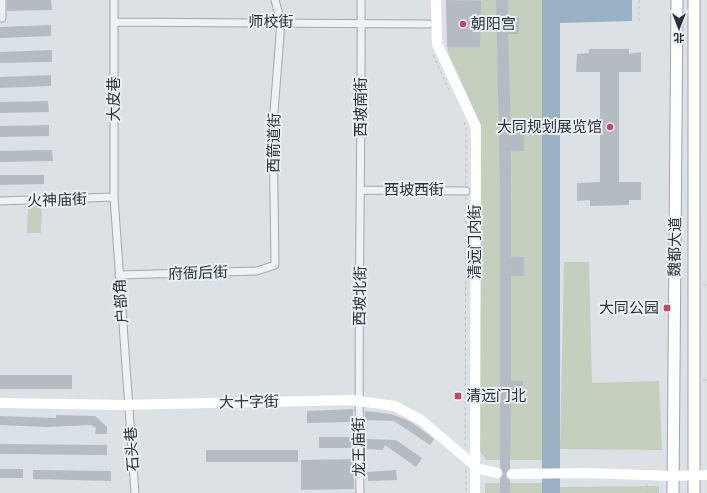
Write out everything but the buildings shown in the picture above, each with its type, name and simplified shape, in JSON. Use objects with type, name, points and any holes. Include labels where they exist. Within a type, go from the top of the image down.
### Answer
[{"type":"main road","name":"清远门内街","points":[[436,0],[437,44],[476,127],[475,493]]},
{"type":"main road","name":"魏都大道","points":[[673,493],[677,0]]},
{"type":"main road","name":"魏都大道","points":[[694,0],[694,493]]},
{"type":"main road","name":"大十字街","points":[[0,403],[128,405],[358,401],[395,406],[421,420],[466,458],[475,468]]},
{"type":"main road","points":[[475,468],[508,473],[586,473],[673,476],[707,475]]},
{"type":"street","points":[[0,18],[2,18],[2,0]]},
{"type":"street","name":"大皮巷","points":[[114,0],[114,197]]},
{"type":"street","name":"西箭道街","points":[[275,0],[281,22],[274,125],[275,265]]},
{"type":"street","name":"西坡南街","points":[[361,0],[362,190]]},
{"type":"street","name":"师校街","points":[[114,22],[429,24]]},
{"type":"street","name":"西坡西街","points":[[362,190],[466,191]]},
{"type":"street","name":"西坡北街","points":[[358,401],[362,190]]},
{"type":"street","name":"火神庙街","points":[[0,201],[114,197]]},
{"type":"street","name":"户部角","points":[[114,197],[128,405]]},
{"type":"street","name":"府衙后街","points":[[119,275],[257,271],[275,265]]},
{"type":"street","name":"龙王庙街","points":[[358,401],[360,493]]},
{"type":"street","name":"石头巷","points":[[128,405],[131,427],[135,493]]},
{"type":"path","points":[[502,0],[508,384],[508,473],[506,493]]},
{"type":"path","points":[[639,0],[639,21]]},
{"type":"path","points":[[432,51],[450,91]]},
{"type":"path","points":[[464,122],[466,128],[466,493]]},
{"type":"path","points":[[647,475],[647,493]]},
{"type":"green space","points":[[446,0],[542,0],[543,460],[486,460],[479,450],[480,123],[448,52]]},
{"type":"green space","points":[[28,206],[42,206],[41,233],[27,233]]},
{"type":"green space","points":[[564,262],[589,262],[592,383],[659,381],[662,450],[560,449]]},
{"type":"green space","points":[[485,483],[543,483],[543,493],[485,493]]},
{"type":"green space","points":[[659,486],[659,493],[560,493],[560,487]]},
{"type":"water","points":[[542,0],[632,0],[632,21],[560,23],[560,493],[542,493]]},
{"type":"place","name":"朝阳宫","points":[[463,24]]},
{"type":"place","name":"大同规划展览馆","points":[[610,127]]},
{"type":"place","name":"大同公园","points":[[667,308]]},
{"type":"place","name":"清远门北","points":[[458,396]]}]
